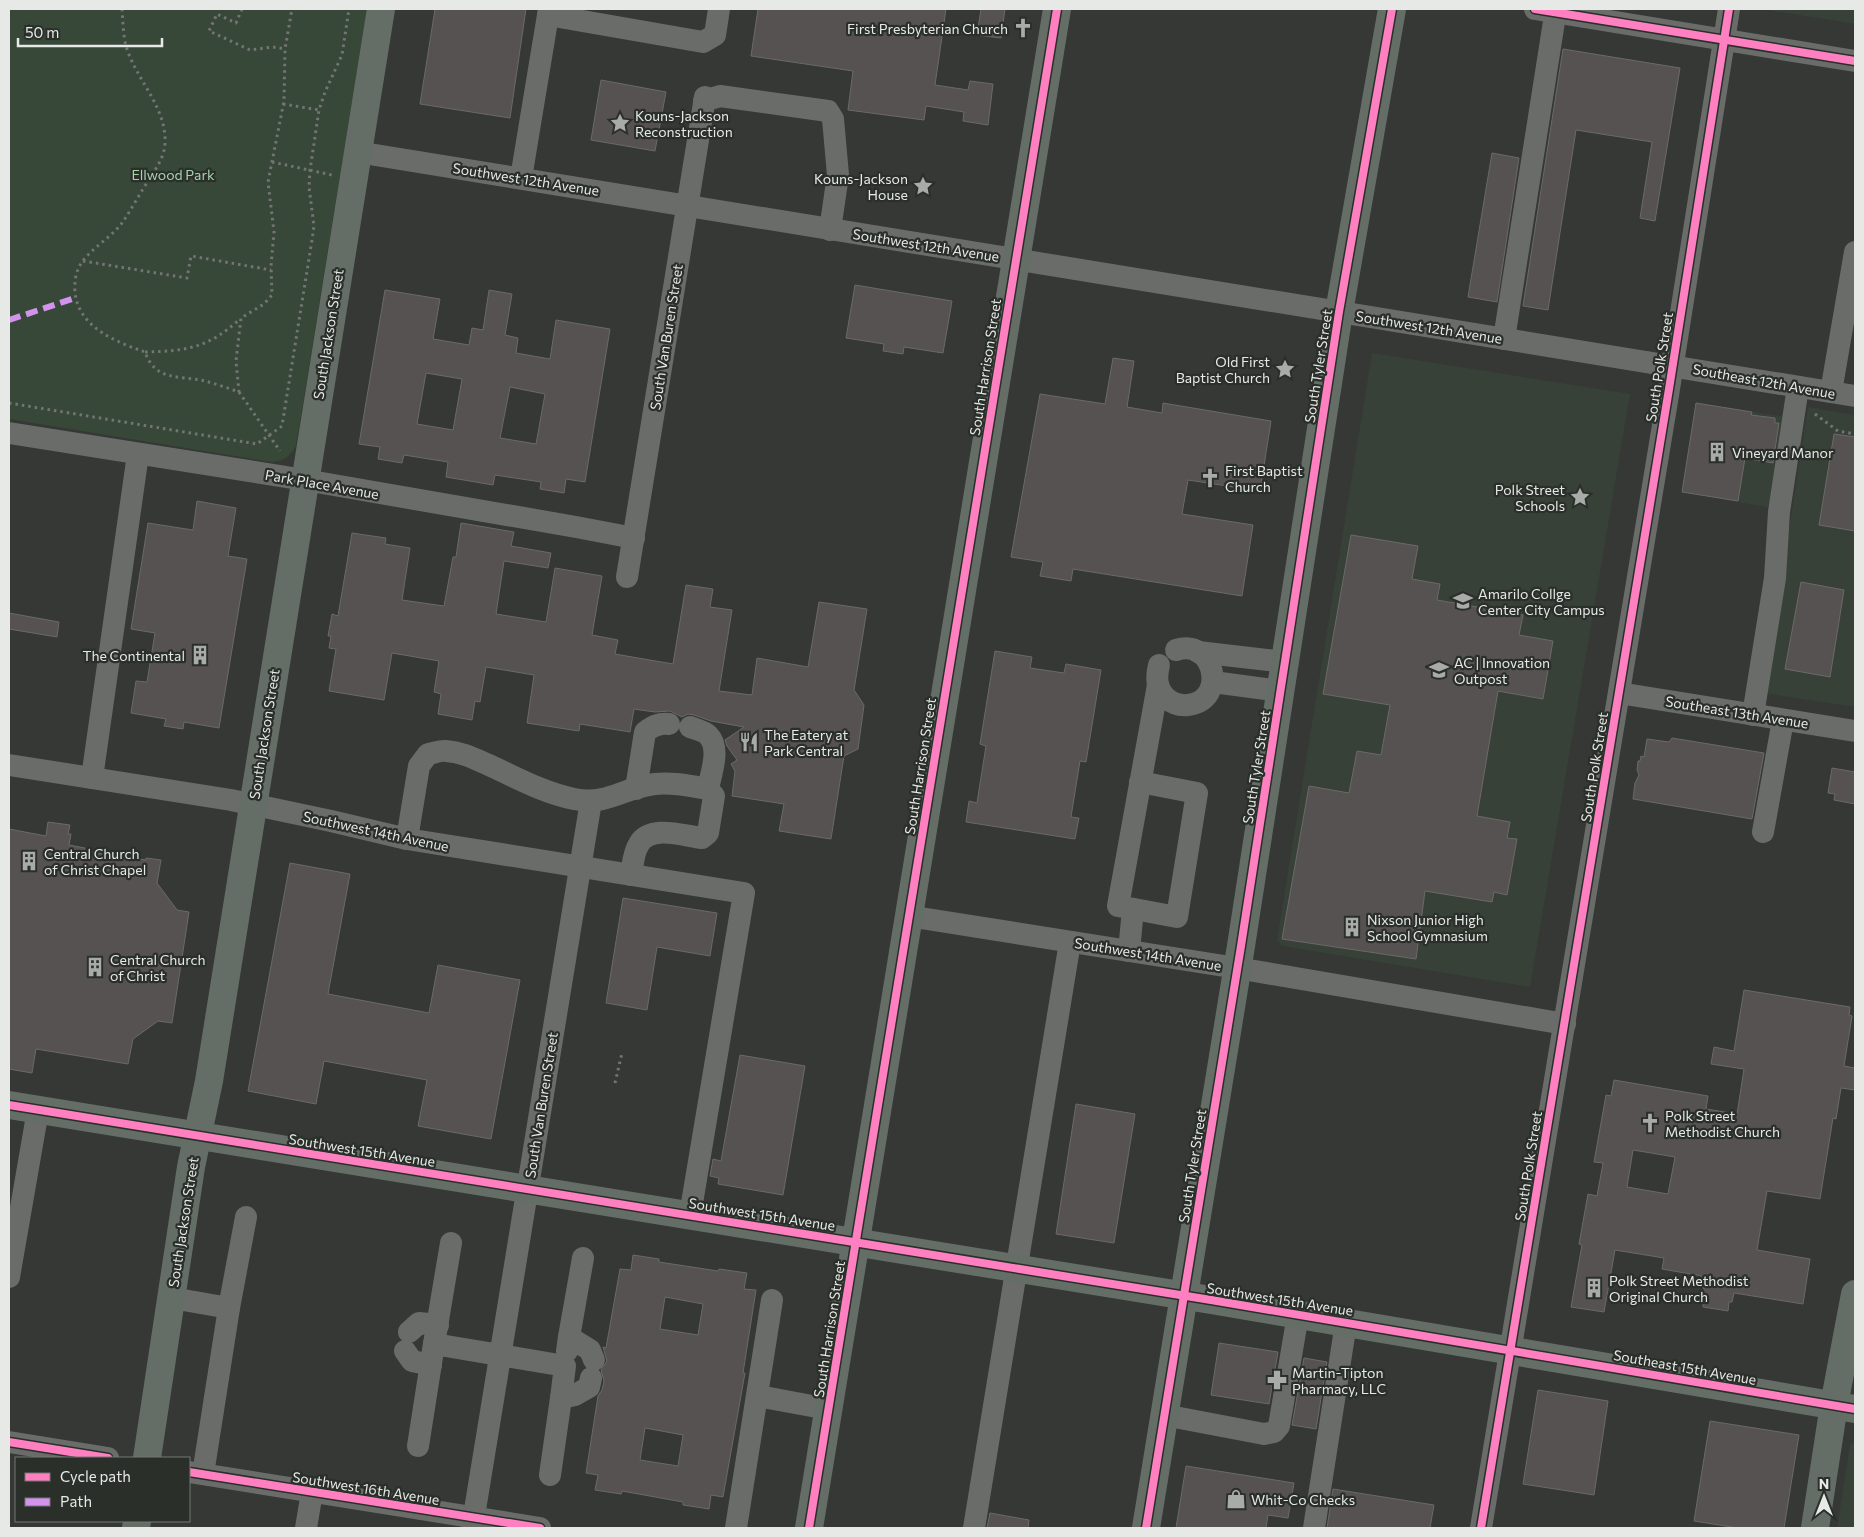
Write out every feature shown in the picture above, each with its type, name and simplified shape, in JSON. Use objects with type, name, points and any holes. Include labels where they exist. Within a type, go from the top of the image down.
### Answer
[{"type":"main road","name":"South Jackson Street","points":[[147,1457],[191,1167],[210,1072],[381,9]]},
{"type":"main road","name":"South Harrison Street","points":[[809,1528],[1057,9]]},
{"type":"main road","name":"South Tyler Street","points":[[1146,1528],[1237,968],[1339,312],[1392,9]]},
{"type":"main road","name":"Southwest 15th Avenue","points":[[9,1105],[1018,1268],[1510,1350]]},
{"type":"main road","points":[[1815,1528],[1845,1407],[1855,1294]]},
{"type":"main road","name":"Southeast 15th Avenue","points":[[1510,1350],[1845,1407]]},
{"type":"street","points":[[521,178],[549,12],[703,42],[715,35],[719,9]]},
{"type":"street","name":"South Polk Street","points":[[1481,1528],[1619,693],[1729,9]]},
{"type":"street","points":[[1504,338],[1549,10],[1855,60]]},
{"type":"street","name":"South Van Buren Street","points":[[627,577],[704,99],[720,96],[828,111],[832,119],[838,175],[830,230]]},
{"type":"street","name":"Southwest 12th Avenue","points":[[357,152],[1672,365]]},
{"type":"street","points":[[1831,392],[1855,252]]},
{"type":"street","name":"Southeast 12th Avenue","points":[[1672,365],[1855,396]]},
{"type":"street","points":[[1753,715],[1775,578],[1779,512],[1798,387]]},
{"type":"street","name":"Park Place Avenue","points":[[9,433],[305,480],[634,538]]},
{"type":"street","points":[[92,778],[138,454]]},
{"type":"street","points":[[1140,782],[1198,793],[1177,916],[1118,906],[1158,675],[1162,694],[1168,700],[1186,705],[1195,704],[1202,699],[1209,692],[1213,682],[1211,666],[1206,658],[1187,651],[1285,662]]},
{"type":"street","points":[[1213,682],[1280,691]]},
{"type":"street","name":"Southeast 13th Avenue","points":[[1619,693],[1855,731]]},
{"type":"street","points":[[1763,832],[1783,720]]},
{"type":"street","points":[[636,788],[646,732],[653,726],[662,723],[707,734],[714,742],[715,751],[708,789]]},
{"type":"street","points":[[407,840],[419,766],[428,754],[445,750],[463,753],[546,791],[575,799],[591,801],[607,799],[636,788],[655,784],[676,784],[708,789],[714,796],[708,833],[702,838],[662,833],[650,834],[639,843],[631,876]]},
{"type":"street","name":"Southwest 14th Avenue","points":[[9,765],[231,800],[331,821],[407,840],[744,893],[690,1215]]},
{"type":"street","name":"South Van Buren Street","points":[[473,1523],[591,801]]},
{"type":"street","points":[[1129,951],[1134,909]]},
{"type":"street","name":"Southwest 14th Avenue","points":[[908,916],[1237,968],[1564,1024]]},
{"type":"street","points":[[974,1528],[1070,942]]},
{"type":"street","points":[[9,1277],[38,1110]]},
{"type":"street","points":[[196,1473],[246,1217]]},
{"type":"street","points":[[418,1446],[451,1243]]},
{"type":"street","points":[[550,1475],[569,1337],[583,1258]]},
{"type":"street","points":[[172,1298],[229,1308]]},
{"type":"street","points":[[736,1528],[772,1300]]},
{"type":"street","points":[[1164,1415],[1264,1434],[1274,1432],[1279,1426],[1298,1315]]},
{"type":"street","points":[[434,1345],[420,1323],[407,1341],[412,1362],[434,1345],[565,1366]]},
{"type":"street","points":[[1314,1528],[1346,1323]]},
{"type":"street","points":[[560,1398],[575,1394],[589,1387],[592,1369],[590,1350],[569,1337]]},
{"type":"street","points":[[758,1396],[828,1409]]},
{"type":"street","points":[[9,1442],[102,1457]]},
{"type":"street","name":"Southwest 16th Avenue","points":[[196,1473],[312,1492],[473,1523],[540,1528]]},
{"type":"street","points":[[306,1528],[312,1492]]},
{"type":"path","points":[[122,9],[127,48],[161,114],[165,144],[161,160],[121,224],[83,261],[74,280],[75,298],[82,314],[99,330],[121,343],[145,352],[171,352],[210,342],[228,330],[241,318],[264,304],[272,295],[271,270],[274,232],[268,182],[283,104],[285,49],[291,9]]},
{"type":"path","points":[[242,9],[236,23],[217,14],[209,31],[250,50],[273,47],[285,49]]},
{"type":"path","points":[[9,403],[257,444],[282,426],[314,226],[309,187],[319,110],[342,55],[349,9]]},
{"type":"path","points":[[283,104],[319,110]]},
{"type":"path","points":[[272,162],[335,176]]},
{"type":"path","points":[[83,261],[187,278],[191,256],[271,270]]},
{"type":"path","points":[[241,318],[236,361],[239,392],[280,451]]},
{"type":"path","points":[[145,352],[149,362],[158,371],[171,377],[204,381],[239,392]]},
{"type":"path","points":[[1795,411],[1812,413],[1838,431],[1855,434]]},
{"type":"path","points":[[615,1083],[622,1053]]},
{"type":"shaded area","points":[[1762,9],[1855,9],[1855,24]]},
{"type":"shaded area","name":"Amarilo Collge Center City Campus","points":[[1372,353],[1630,394],[1530,987],[1283,946],[1277,940]]},
{"type":"shaded area","name":"Vineyard Manor","points":[[1696,403],[1787,417],[1772,508],[1682,492]]},
{"type":"shaded area","points":[[1808,407],[1855,415],[1855,707],[1764,693]]},
{"type":"shaded area","points":[[1855,1442],[1855,1528],[1837,1528],[1850,1444]]},
{"type":"green space","name":"Ellwood Park","points":[[9,9],[367,9],[296,446],[286,458],[272,462],[9,419]]},
{"type":"building","points":[[435,9],[526,9],[510,118],[420,104]]},
{"type":"building","points":[[758,9],[946,9],[935,85],[968,90],[970,81],[993,84],[988,125],[963,121],[964,112],[926,106],[924,120],[848,110],[853,71],[751,56]]},
{"type":"building","points":[[981,9],[1005,9],[1001,38],[977,35]]},
{"type":"building","points":[[1563,49],[1680,68],[1655,221],[1640,218],[1652,142],[1576,130],[1548,310],[1523,306]]},
{"type":"building","points":[[601,80],[666,92],[655,151],[591,140]]},
{"type":"building","points":[[1492,153],[1519,158],[1497,302],[1468,297]]},
{"type":"building","points":[[855,285],[952,301],[943,353],[904,347],[903,354],[883,351],[884,344],[846,338]]},
{"type":"building","points":[[385,290],[440,299],[433,339],[469,345],[472,328],[483,330],[489,290],[512,294],[505,335],[518,338],[516,353],[550,359],[556,320],[610,329],[585,482],[566,479],[564,493],[540,489],[541,482],[495,475],[493,485],[446,477],[448,462],[404,455],[402,463],[378,459],[380,447],[359,444]],"holes":[[[426,373],[462,379],[453,430],[417,424]],[[510,387],[545,394],[536,444],[500,438]]]},
{"type":"building","name":"First Baptist Church","points":[[1113,358],[1134,361],[1127,407],[1162,413],[1163,403],[1271,421],[1260,491],[1188,480],[1182,514],[1253,525],[1242,596],[1073,569],[1071,581],[1040,576],[1043,562],[1011,557],[1040,394],[1105,404]]},
{"type":"building","name":"Vineyard Manor","points":[[1696,403],[1752,412],[1751,415],[1775,418],[1775,423],[1779,423],[1773,463],[1745,458],[1738,501],[1682,492]]},
{"type":"building","points":[[1834,434],[1855,437],[1855,531],[1819,525]]},
{"type":"building","points":[[197,501],[236,508],[228,556],[247,559],[219,728],[184,722],[183,729],[164,726],[166,719],[131,713],[136,681],[147,682],[155,633],[131,629],[148,523],[193,530]]},
{"type":"building","points":[[461,523],[514,532],[511,546],[551,553],[548,568],[504,561],[496,614],[546,622],[555,568],[602,576],[592,635],[618,640],[615,654],[673,664],[686,585],[713,589],[710,607],[732,610],[719,691],[752,695],[757,658],[808,667],[819,602],[867,609],[854,690],[864,705],[858,749],[844,756],[831,839],[779,831],[784,804],[732,796],[735,771],[731,764],[737,760],[725,740],[744,727],[711,721],[688,714],[682,717],[670,711],[655,712],[634,709],[630,732],[580,724],[579,731],[527,723],[534,675],[486,667],[480,702],[475,701],[472,720],[438,714],[441,694],[434,692],[439,661],[392,653],[384,700],[329,691],[336,649],[329,648],[331,636],[328,636],[332,614],[338,616],[352,533],[386,538],[385,544],[410,548],[402,600],[444,606],[453,557],[456,557]]},
{"type":"building","points":[[1351,535],[1418,546],[1412,579],[1440,584],[1437,600],[1523,615],[1519,635],[1553,641],[1543,699],[1498,691],[1477,816],[1510,822],[1507,838],[1517,839],[1507,895],[1494,892],[1492,902],[1425,891],[1416,959],[1282,939],[1309,786],[1349,793],[1357,751],[1381,755],[1390,705],[1323,694]]},
{"type":"building","points":[[1801,582],[1844,590],[1830,677],[1785,669]]},
{"type":"building","points":[[9,613],[59,622],[57,637],[9,629]]},
{"type":"building","points":[[995,651],[1032,657],[1030,668],[1064,673],[1066,664],[1101,670],[1086,762],[1080,761],[1071,817],[1079,818],[1075,839],[966,822],[969,801],[977,803],[986,746],[980,744]]},
{"type":"building","points":[[1672,738],[1764,753],[1752,819],[1633,799],[1635,783],[1639,775],[1637,770],[1638,761],[1640,761],[1641,756],[1644,757],[1647,739],[1669,742]]},
{"type":"building","points":[[1832,768],[1855,772],[1855,804],[1834,800],[1835,794],[1828,793]]},
{"type":"building","name":"Central Church of Christ","points":[[48,822],[70,825],[68,834],[71,834],[69,845],[85,848],[84,851],[146,860],[146,858],[161,860],[157,883],[177,910],[189,912],[172,1023],[158,1021],[133,1039],[128,1064],[36,1049],[32,1073],[9,1069],[9,829],[46,836]]},
{"type":"building","points":[[290,863],[350,874],[328,994],[429,1013],[438,965],[520,980],[491,1139],[418,1126],[427,1080],[324,1061],[316,1104],[248,1091]]},
{"type":"building","points":[[623,898],[717,913],[710,956],[657,947],[647,1010],[606,1003]]},
{"type":"building","points":[[1744,990],[1850,1007],[1849,1015],[1852,1016],[1844,1066],[1855,1068],[1855,1090],[1841,1088],[1836,1119],[1833,1118],[1820,1199],[1767,1191],[1757,1250],[1810,1259],[1803,1304],[1734,1293],[1732,1302],[1729,1302],[1728,1311],[1703,1307],[1704,1288],[1700,1287],[1702,1276],[1662,1269],[1664,1258],[1615,1250],[1604,1312],[1571,1307],[1582,1245],[1579,1244],[1588,1194],[1597,1196],[1603,1163],[1594,1162],[1606,1095],[1611,1096],[1614,1080],[1708,1096],[1706,1109],[1737,1114],[1744,1069],[1711,1064],[1714,1047],[1734,1051]],"holes":[[[1633,1150],[1675,1157],[1668,1194],[1627,1187]]]},
{"type":"building","points":[[740,1055],[805,1066],[783,1195],[718,1184],[719,1178],[710,1176],[713,1159],[721,1161]]},
{"type":"building","points":[[1076,1104],[1135,1114],[1114,1243],[1056,1234]]},
{"type":"building","points":[[633,1255],[659,1259],[659,1262],[718,1271],[719,1269],[747,1273],[744,1289],[756,1290],[743,1373],[745,1373],[723,1497],[711,1495],[709,1509],[683,1505],[683,1502],[622,1491],[621,1494],[595,1490],[598,1475],[586,1473],[598,1396],[604,1381],[601,1370],[607,1361],[603,1347],[606,1348],[620,1269],[631,1270]],"holes":[[[665,1297],[703,1304],[698,1335],[660,1329]],[[645,1428],[683,1435],[678,1466],[640,1460]]]},
{"type":"building","points":[[1219,1343],[1278,1352],[1269,1404],[1211,1395]]},
{"type":"building","points":[[1304,1358],[1327,1362],[1316,1429],[1292,1425]]},
{"type":"building","points":[[1538,1390],[1608,1401],[1594,1495],[1523,1484]]},
{"type":"building","points":[[1710,1421],[1799,1435],[1784,1528],[1738,1528],[1694,1521]]},
{"type":"building","name":"Whit-Co Checks","points":[[1186,1466],[1294,1483],[1288,1518],[1268,1515],[1266,1528],[1176,1528]]},
{"type":"building","points":[[1333,1489],[1434,1505],[1430,1528],[1327,1528]]},
{"type":"building","points":[[990,1513],[1029,1520],[1028,1528],[987,1528]]},
{"type":"marked path","points":[[9,320],[75,298]]},
{"type":"cycle path","points":[[809,1528],[1057,9]]},
{"type":"cycle path","points":[[1146,1528],[1241,946],[1339,312],[1392,9]]},
{"type":"cycle path","points":[[1535,9],[1855,61]]},
{"type":"cycle path","points":[[1481,1528],[1669,389],[1729,9]]},
{"type":"cycle path","points":[[9,1105],[1211,1300],[1855,1409]]},
{"type":"cycle path","points":[[9,1442],[102,1457]]},
{"type":"cycle path","points":[[190,1472],[540,1528]]},
{"type":"place","name":"First Presbyterian Church","points":[[1023,28]]},
{"type":"place","name":"Kouns-Jackson Reconstruction","points":[[620,123]]},
{"type":"place","name":"Kouns-Jackson House","points":[[923,186]]},
{"type":"place","name":"Old First Baptist Church","points":[[1285,369]]},
{"type":"place","name":"Vineyard Manor","points":[[1717,452]]},
{"type":"place","name":"First Baptist Church","points":[[1210,478]]},
{"type":"place","name":"Polk Street Schools","points":[[1580,497]]},
{"type":"place","name":"Amarilo Collge Center City Campus","points":[[1463,601]]},
{"type":"place","name":"The Continental","points":[[200,655]]},
{"type":"place","name":"AC | Innovation Outpost","points":[[1439,670]]},
{"type":"place","name":"The Eatery at Park Central","points":[[749,742]]},
{"type":"place","name":"Central Church of Christ Chapel","points":[[29,861]]},
{"type":"place","name":"Nixson Junior High School Gymnasium","points":[[1352,927]]},
{"type":"place","name":"Central Church of Christ","points":[[95,967]]},
{"type":"place","name":"Polk Street Methodist Church","points":[[1650,1123]]},
{"type":"place","name":"Polk Street Methodist Original Church","points":[[1594,1288]]},
{"type":"place","name":"Martin-Tipton Pharmacy, LLC","points":[[1277,1380]]},
{"type":"place","name":"Whit-Co Checks","points":[[1236,1499]]}]
